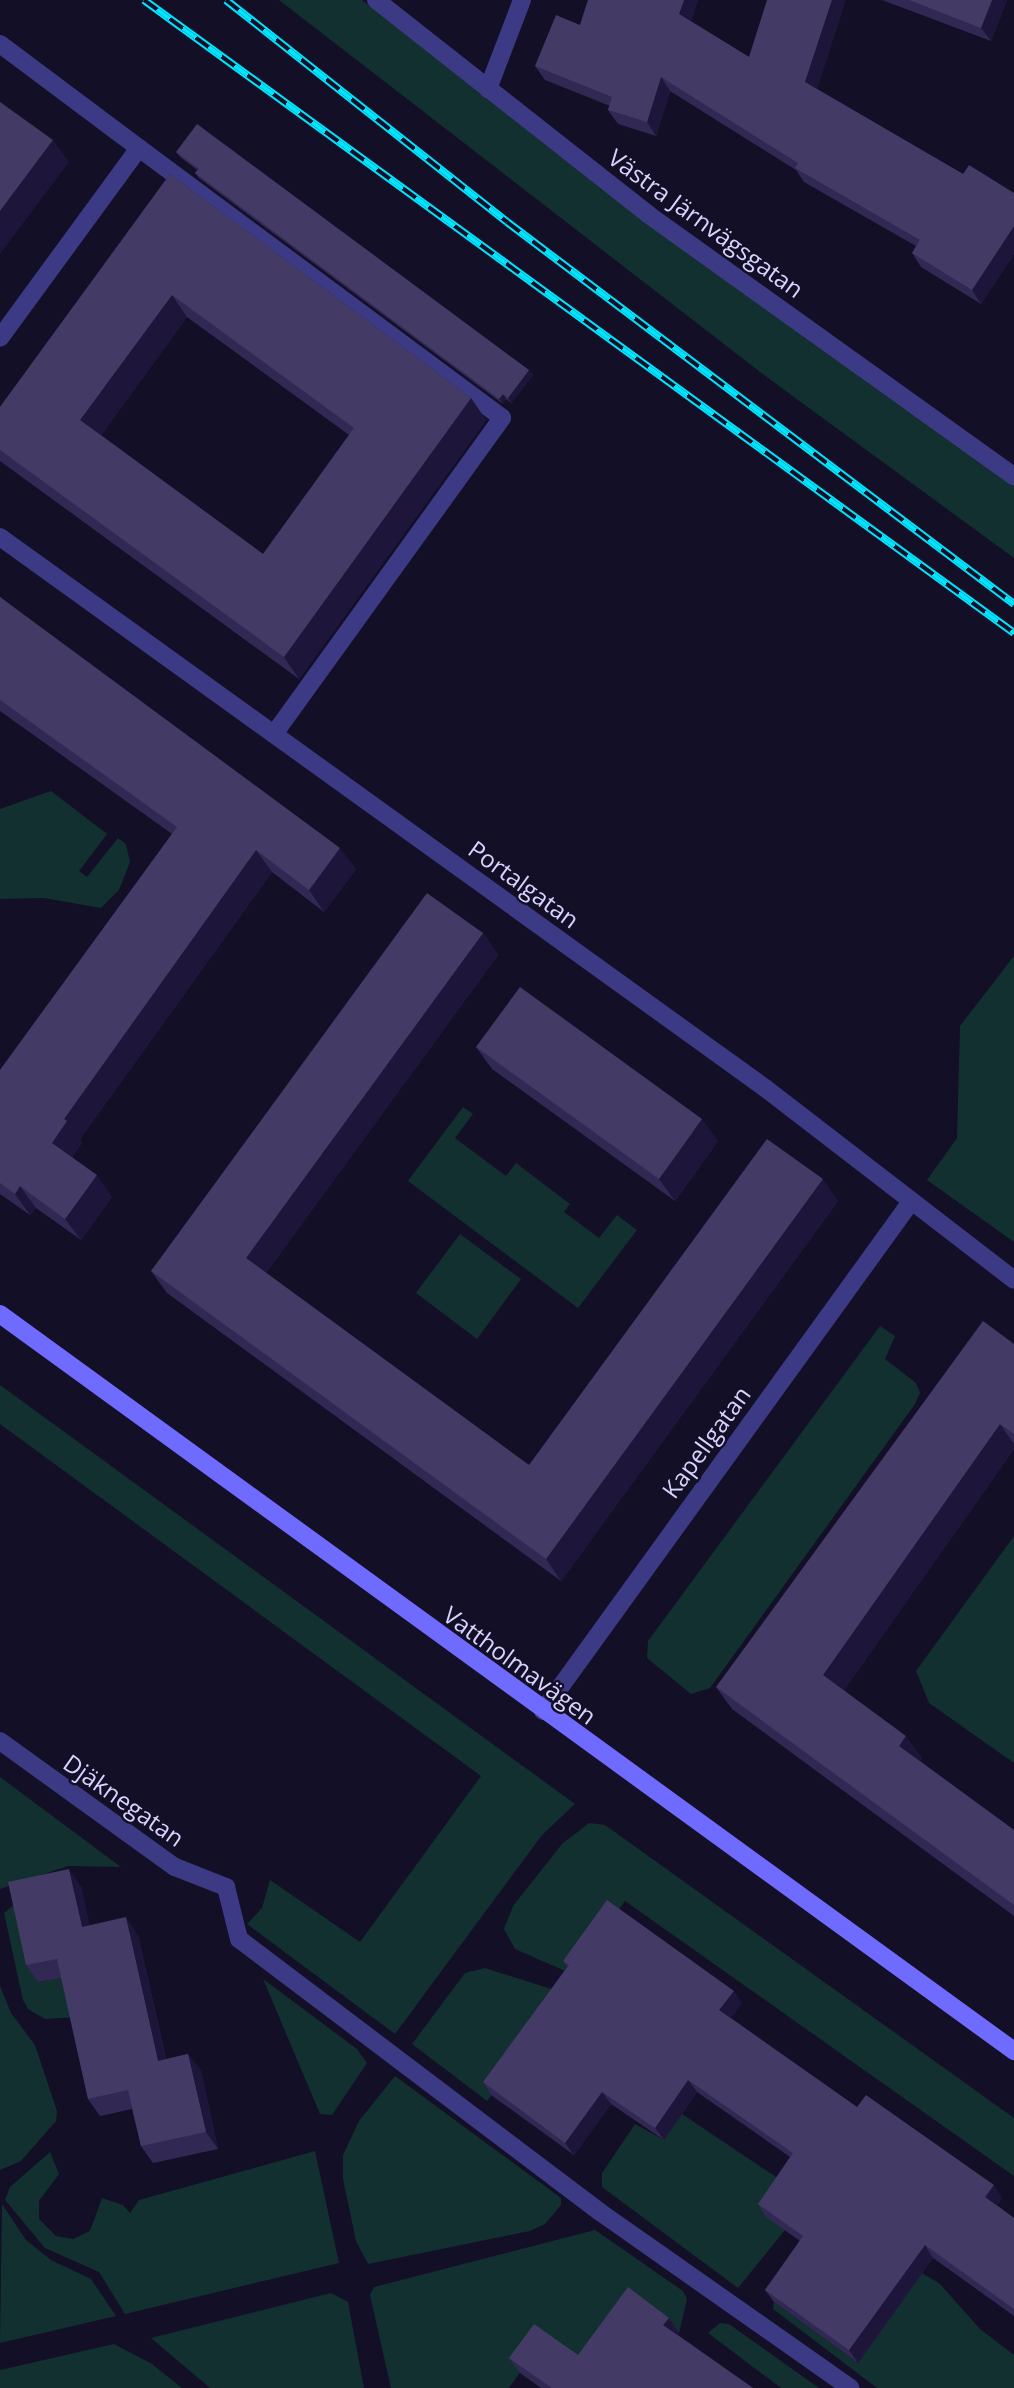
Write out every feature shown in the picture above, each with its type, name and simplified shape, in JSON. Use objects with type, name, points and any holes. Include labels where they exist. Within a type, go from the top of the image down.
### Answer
[{"type":"street","name":"Västra Järnvägsgatan","points":[[376,0],[659,222],[1014,476]]},
{"type":"street","points":[[488,89],[522,0]]},
{"type":"street","points":[[0,44],[502,418],[274,734]]},
{"type":"street","points":[[0,338],[139,148]]},
{"type":"street","name":"Portalgatan","points":[[0,537],[765,1088],[1014,1280]]},
{"type":"street","name":"Kapellgatan","points":[[543,1711],[911,1203]]},
{"type":"street","name":"Vattholmavägen","points":[[0,1314],[1014,2051]]},
{"type":"street","name":"Djäknegatan","points":[[0,1741],[175,1867],[226,1887],[239,1939],[600,2212],[850,2388]]},
{"type":"green space","points":[[279,0],[362,0],[705,263],[900,406],[1014,482],[1014,558],[768,378]]},
{"type":"green space","points":[[51,791],[107,834],[79,871],[87,877],[118,838],[126,844],[130,862],[119,890],[101,908],[44,898],[0,899],[0,809]]},
{"type":"green space","points":[[1014,956],[1014,1242],[927,1180],[957,1138],[960,1026]]},
{"type":"green space","points":[[463,1107],[473,1114],[455,1138],[506,1176],[516,1163],[570,1204],[564,1212],[599,1238],[617,1215],[637,1230],[578,1308],[408,1181]]},
{"type":"green space","points":[[460,1234],[521,1279],[477,1339],[416,1293]]},
{"type":"green space","points":[[880,1326],[895,1336],[885,1359],[916,1383],[920,1393],[915,1404],[710,1688],[691,1694],[647,1658],[648,1641]]},
{"type":"green space","points":[[0,1385],[575,1804],[542,1835],[395,2034],[247,1924],[262,1908],[270,1880],[360,1942],[481,1776],[0,1424]]},
{"type":"green space","points":[[1014,1536],[1014,1763],[929,1703],[916,1671]]},
{"type":"green space","points":[[0,1777],[121,1867],[68,1866],[0,1889]]},
{"type":"green space","points":[[589,1823],[605,1825],[1014,2118],[1014,2176],[625,1901],[572,1974],[515,1949],[504,1929],[513,1906],[562,1844]]},
{"type":"green space","points":[[20,1900],[39,1982],[69,1976],[78,2017],[45,2019],[28,2009],[23,2000],[4,1913]]},
{"type":"green space","points":[[485,1968],[567,1994],[487,2101],[412,2044],[465,1973]]},
{"type":"green space","points":[[263,1979],[357,2049],[367,2063],[332,2115],[320,2114]]},
{"type":"green space","points":[[0,1986],[11,2013],[35,2045],[57,2111],[56,2121],[21,2161],[0,2170]]},
{"type":"green space","points":[[395,2076],[561,2198],[561,2205],[545,2224],[530,2231],[368,2264],[356,2241],[343,2179],[343,2155],[359,2121]]},
{"type":"green space","points":[[682,2114],[788,2185],[785,2230],[738,2288],[602,2187],[602,2173],[635,2124],[664,2140]]},
{"type":"green space","points":[[315,2151],[339,2263],[125,2314],[99,2272],[45,2248],[5,2200],[10,2187],[50,2152],[59,2174],[39,2201],[39,2219],[56,2236],[73,2239],[90,2231],[102,2198],[123,2205],[130,2213],[139,2200]]},
{"type":"green space","points":[[2,2204],[26,2240],[51,2260],[91,2279],[116,2316],[0,2343]]},
{"type":"green space","points":[[595,2230],[683,2291],[687,2299],[679,2333],[639,2303],[638,2388],[544,2339],[509,2388],[391,2388],[370,2295],[374,2287]]},
{"type":"green space","points":[[922,2273],[940,2284],[980,2329],[1014,2355],[1014,2388],[877,2388],[773,2309],[774,2302],[858,2363]]},
{"type":"green space","points":[[331,2293],[348,2302],[364,2388],[210,2388],[151,2338]]},
{"type":"green space","points":[[720,2323],[729,2324],[819,2388],[781,2388],[708,2333]]},
{"type":"green space","points":[[114,2344],[152,2364],[182,2388],[0,2388],[0,2370]]},
{"type":"building","points":[[588,0],[684,0],[679,14],[749,57],[767,0],[832,0],[805,82],[963,174],[969,165],[1014,193],[1014,226],[972,290],[912,253],[920,240],[795,168],[798,163],[661,77],[647,122],[608,110],[612,97],[535,66],[556,15],[580,25]]},
{"type":"building","points":[[909,0],[992,0],[981,28]]},
{"type":"building","points":[[0,102],[53,140],[0,211]]},
{"type":"building","points":[[197,124],[529,370],[508,398],[503,394],[499,399],[195,173],[199,169],[176,152]]},
{"type":"building","points":[[170,174],[471,398],[284,657],[0,450],[0,407]],"holes":[[[172,295],[354,428],[263,554],[80,420]]]},
{"type":"building","points":[[0,597],[340,848],[309,890],[256,850],[64,1119],[67,1121],[52,1143],[97,1175],[65,1219],[20,1186],[15,1194],[0,1183],[0,1070],[177,827],[0,700]]},
{"type":"building","points":[[427,893],[483,933],[246,1258],[529,1465],[767,1139],[823,1179],[546,1559],[151,1271]]},
{"type":"building","points":[[520,987],[702,1119],[659,1179],[476,1047]]},
{"type":"building","points":[[983,1321],[1014,1344],[1014,1434],[1000,1424],[823,1675],[906,1736],[899,1746],[1014,1830],[1014,1905],[716,1687]]},
{"type":"building","points":[[69,1869],[82,1927],[126,1917],[158,2061],[188,2054],[206,2132],[141,2146],[128,2090],[88,2099],[57,1959],[26,1965],[8,1882]]},
{"type":"building","points":[[607,1900],[734,1991],[719,2010],[857,2107],[866,2095],[994,2185],[985,2197],[1014,2218],[1014,2309],[925,2245],[849,2350],[765,2290],[803,2236],[758,2204],[793,2153],[688,2080],[655,2128],[602,2092],[565,2143],[483,2082],[569,1965],[563,1961]]},
{"type":"building","points":[[628,2287],[669,2318],[663,2325],[753,2388],[552,2388],[509,2358],[534,2324],[578,2355]]},
{"type":"railway","points":[[144,0],[1014,633]]},
{"type":"railway","points":[[226,0],[507,222],[1014,604]]}]
